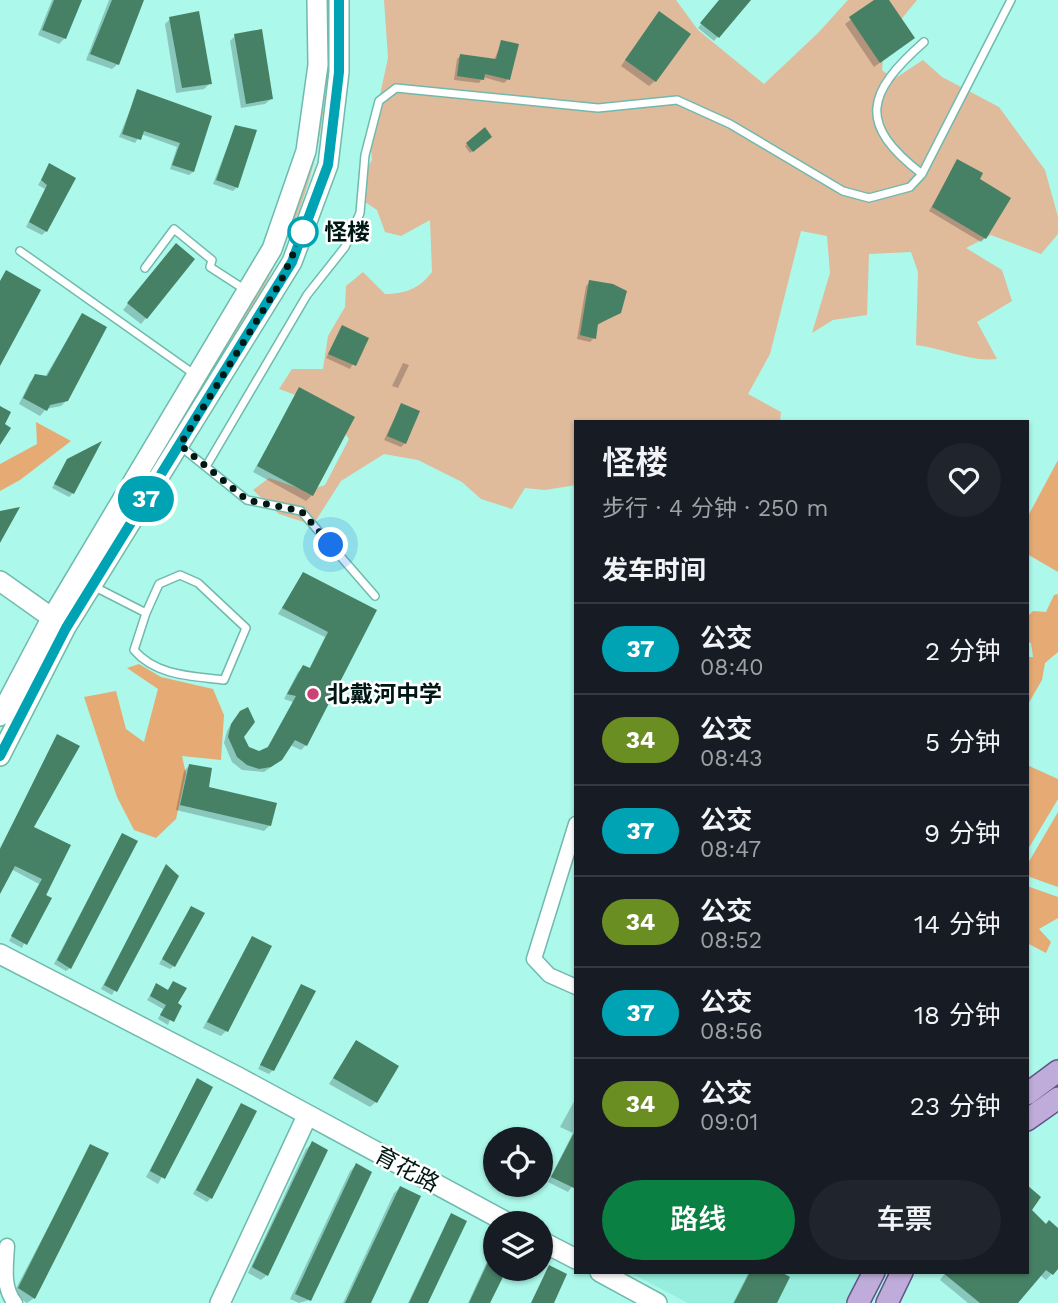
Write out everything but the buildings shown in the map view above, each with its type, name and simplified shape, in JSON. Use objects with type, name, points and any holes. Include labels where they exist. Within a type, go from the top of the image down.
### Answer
[{"type":"main road","points":[[0,716],[59,623],[162,435],[272,249],[306,151],[318,65],[317,0]]},
{"type":"main road","points":[[0,756],[59,623],[92,586],[292,262],[328,165],[339,72],[339,0]]},
{"type":"main road","points":[[0,581],[59,623]]},
{"type":"main road","name":"育花路","points":[[0,954],[485,1211]]},
{"type":"main road","points":[[1029,1093],[1058,1071]]},
{"type":"main road","points":[[1029,1119],[1058,1098]]},
{"type":"main road","points":[[220,1303],[306,1116]]},
{"type":"main road","points":[[553,1247],[574,1258]]},
{"type":"main road","points":[[604,1274],[657,1303]]},
{"type":"main road","points":[[858,1303],[873,1274]]},
{"type":"main road","points":[[887,1303],[901,1274]]},
{"type":"street","points":[[574,830],[534,960],[549,975],[574,986]]},
{"type":"street","points":[[0,1265],[4,1244]]},
{"type":"street","points":[[4,1244],[6,1277],[10,1297],[15,1303]]},
{"type":"lane","points":[[207,465],[307,295],[345,247],[360,213],[365,155],[379,101],[396,88],[598,108],[677,100],[730,124],[843,191],[869,198],[910,187],[922,174],[1012,0]]},
{"type":"lane","points":[[922,174],[897,154],[882,137],[876,117],[878,96],[896,67],[924,42]]},
{"type":"lane","points":[[145,268],[174,229],[212,260],[210,267],[248,292]]},
{"type":"lane","points":[[20,251],[198,377]]},
{"type":"lane","points":[[162,435],[207,465],[247,500],[301,511],[375,596]]},
{"type":"lane","points":[[180,575],[198,583],[246,628],[224,680],[181,675],[145,662],[134,650],[146,613],[159,584],[180,575]]},
{"type":"lane","points":[[92,586],[146,613]]},
{"type":"shaded area","points":[[384,0],[676,0],[698,30],[764,84],[818,33],[848,0],[917,0],[885,39],[882,70],[894,79],[923,60],[942,77],[999,107],[1045,170],[1058,217],[1058,234],[1041,254],[991,235],[966,248],[1002,270],[1012,301],[977,322],[997,359],[986,359],[916,345],[918,272],[911,252],[869,254],[867,315],[833,320],[812,333],[830,273],[827,236],[801,231],[770,354],[748,394],[781,412],[780,420],[574,420],[574,485],[545,490],[525,488],[512,509],[481,499],[462,482],[418,460],[384,454],[341,481],[313,525],[279,514],[253,490],[269,478],[307,491],[325,485],[349,439],[335,422],[318,408],[279,389],[292,369],[323,369],[328,336],[345,307],[346,286],[363,272],[385,294],[412,289],[432,272],[430,220],[401,236],[385,232],[377,210],[359,198],[359,181],[372,160],[370,141],[388,58]]},
{"type":"shaded area","points":[[322,6],[328,6],[325,96],[317,149],[307,187],[278,260],[240,329],[177,429],[172,426],[290,215]]},
{"type":"shaded area","points":[[36,422],[71,441],[20,480],[0,491],[0,464],[37,444]]},
{"type":"shaded area","points":[[1058,460],[1058,572],[1029,555],[1029,514]]},
{"type":"shaded area","points":[[1058,594],[1058,652],[1045,663],[1042,680],[1029,703],[1029,657],[1033,657],[1029,642],[1029,615],[1033,611],[1046,612],[1054,595]]},
{"type":"shaded area","points":[[139,664],[161,677],[213,689],[224,715],[221,760],[182,756],[186,774],[176,819],[156,838],[134,830],[117,797],[84,697],[116,691],[126,729],[144,742],[158,689],[127,668]]},
{"type":"shaded area","points":[[1029,766],[1058,779],[1058,799],[1029,848]]},
{"type":"shaded area","points":[[1058,812],[1058,887],[1029,877],[1029,862]]},
{"type":"shaded area","points":[[1029,887],[1058,897],[1058,918],[1039,929],[1051,942],[1046,953],[1029,944]]},
{"type":"shaded area","points":[[633,1274],[863,1274],[846,1303],[688,1303]]},
{"type":"bus line","name":"37","points":[[0,756],[66,628],[245,343],[292,262],[328,165],[339,72],[339,0]]},
{"type":"place","name":"怪楼","points":[[303,232]]},
{"type":"place","name":"北戴河中学","points":[[313,694]]},
{"type":"route","points":[[303,232],[292,262],[280,283],[180,445],[247,500],[301,511],[331,545]]}]
